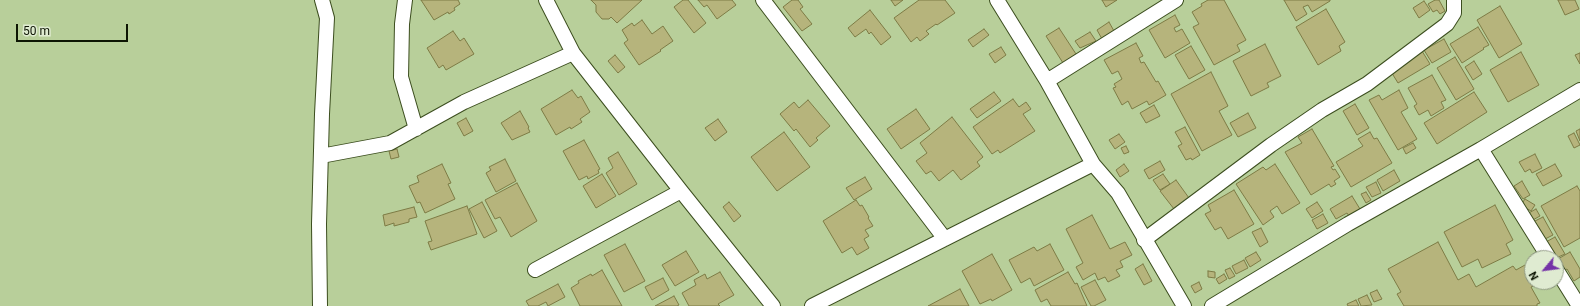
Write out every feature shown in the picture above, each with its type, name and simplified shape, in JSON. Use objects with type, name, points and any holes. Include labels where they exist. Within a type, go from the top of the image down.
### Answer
[{"type":"street","points":[[320,306],[319,224],[327,18],[322,0]]},
{"type":"street","points":[[406,0],[402,24],[401,77],[416,129]]},
{"type":"street","points":[[546,0],[573,53],[680,191],[773,306]]},
{"type":"street","points":[[763,0],[945,238]]},
{"type":"street","points":[[997,0],[1047,81],[1093,164],[1118,193],[1144,240],[1184,306]]},
{"type":"street","points":[[1047,81],[1176,0]]},
{"type":"street","points":[[1144,240],[1272,145],[1322,110],[1367,84],[1447,24],[1454,13],[1454,0]]},
{"type":"street","points":[[321,156],[390,143],[464,102],[573,53]]},
{"type":"street","points":[[1212,306],[1236,300],[1348,224],[1481,149],[1580,90]]},
{"type":"street","points":[[1481,149],[1544,250]]},
{"type":"street","points":[[812,306],[1093,164]]},
{"type":"street","points":[[535,270],[680,191]]},
{"type":"street","points":[[1564,282],[1579,306]]},
{"type":"building","points":[[421,0],[458,0],[460,4],[449,14],[448,12],[434,20]]},
{"type":"building","points":[[591,0],[642,0],[617,23],[611,17],[609,19],[602,19],[596,12],[596,5]]},
{"type":"building","points":[[683,0],[688,0],[706,23],[694,33],[674,7]]},
{"type":"building","points":[[698,0],[732,0],[736,5],[717,19],[707,5],[704,7]]},
{"type":"building","points":[[792,0],[798,0],[803,7],[800,9],[812,24],[802,31],[783,7]]},
{"type":"building","points":[[891,0],[903,0],[895,6]]},
{"type":"building","points":[[919,0],[945,0],[955,13],[926,31],[929,34],[920,41],[917,37],[911,42],[894,18]]},
{"type":"building","points":[[1102,0],[1117,0],[1106,7]]},
{"type":"building","points":[[1208,0],[1224,0],[1246,40],[1237,45],[1240,51],[1214,65],[1193,27],[1199,24],[1192,12]]},
{"type":"building","points":[[1284,0],[1330,1],[1312,12],[1308,5],[1303,7],[1307,14],[1296,21]]},
{"type":"building","points":[[1435,0],[1439,0],[1445,11],[1440,14],[1437,10],[1433,12],[1428,4]]},
{"type":"building","points":[[1558,0],[1575,0],[1579,9],[1565,15]]},
{"type":"building","points":[[1424,1],[1430,10],[1419,18],[1413,8]]},
{"type":"building","points":[[1500,6],[1522,44],[1499,58],[1477,20]]},
{"type":"building","points":[[1326,9],[1345,42],[1339,46],[1341,51],[1318,65],[1296,27]]},
{"type":"building","points":[[870,10],[891,37],[881,45],[871,32],[869,34],[866,29],[855,37],[848,28]]},
{"type":"building","points":[[1175,15],[1180,25],[1174,28],[1176,32],[1182,29],[1190,43],[1165,58],[1149,30]]},
{"type":"building","points":[[642,20],[652,34],[663,26],[673,41],[660,50],[661,51],[639,65],[624,43],[628,40],[622,30],[632,23],[634,26]]},
{"type":"building","points":[[1109,22],[1114,31],[1102,39],[1097,30]]},
{"type":"building","points":[[1478,27],[1489,45],[1462,63],[1450,44]]},
{"type":"building","points":[[1059,28],[1076,54],[1063,63],[1046,36]]},
{"type":"building","points":[[984,29],[989,35],[973,47],[968,40]]},
{"type":"building","points":[[453,31],[460,41],[464,38],[474,54],[446,70],[443,65],[439,68],[427,48]]},
{"type":"building","points":[[1090,32],[1096,41],[1080,48],[1075,41]]},
{"type":"building","points":[[1444,39],[1451,52],[1432,63],[1424,50]]},
{"type":"building","points":[[1136,43],[1143,56],[1139,58],[1141,63],[1144,62],[1166,95],[1149,105],[1147,101],[1132,109],[1128,101],[1122,105],[1113,88],[1116,87],[1114,84],[1122,79],[1118,71],[1112,74],[1104,60]]},
{"type":"building","points":[[1265,44],[1281,76],[1267,83],[1269,87],[1251,96],[1233,61]]},
{"type":"building","points":[[1191,46],[1205,70],[1189,79],[1175,55]]},
{"type":"building","points":[[1001,47],[1006,55],[995,63],[989,54]]},
{"type":"building","points":[[1422,51],[1430,64],[1398,83],[1390,70]]},
{"type":"building","points":[[1521,52],[1539,85],[1508,102],[1490,70]]},
{"type":"building","points":[[1580,53],[1580,64],[1575,55]]},
{"type":"building","points":[[615,55],[625,67],[618,73],[608,61]]},
{"type":"building","points":[[1455,57],[1474,89],[1456,100],[1437,68]]},
{"type":"building","points":[[1474,61],[1482,74],[1473,80],[1465,67]]},
{"type":"building","points":[[1211,72],[1228,106],[1219,111],[1232,135],[1202,151],[1171,94]]},
{"type":"building","points":[[1432,75],[1446,100],[1441,102],[1444,108],[1431,116],[1428,110],[1419,115],[1414,106],[1417,104],[1408,88]]},
{"type":"building","points":[[572,90],[578,98],[581,96],[590,112],[580,119],[582,122],[571,129],[570,127],[556,135],[541,109]]},
{"type":"building","points":[[1399,90],[1408,108],[1401,112],[1417,139],[1398,150],[1369,100],[1379,95],[1382,100]]},
{"type":"building","points":[[994,92],[1001,101],[977,118],[970,109]]},
{"type":"building","points":[[1474,92],[1487,112],[1437,144],[1424,123]]},
{"type":"building","points":[[1013,99],[1019,107],[1026,102],[1031,109],[1023,114],[1035,131],[1000,153],[998,150],[992,154],[973,127]]},
{"type":"building","points":[[808,100],[830,126],[816,138],[818,140],[810,147],[796,129],[794,131],[780,114],[794,102],[799,108]]},
{"type":"building","points":[[1355,104],[1369,128],[1357,135],[1343,111]]},
{"type":"building","points":[[1154,105],[1160,116],[1146,123],[1140,113]]},
{"type":"building","points":[[916,109],[930,129],[901,149],[887,129]]},
{"type":"building","points":[[520,111],[529,127],[530,132],[512,140],[501,123]]},
{"type":"building","points":[[1248,113],[1256,128],[1238,137],[1230,123]]},
{"type":"building","points":[[952,117],[983,157],[977,162],[980,166],[961,180],[953,170],[939,181],[931,171],[926,174],[916,161],[927,153],[920,143]]},
{"type":"building","points":[[466,118],[473,131],[464,136],[457,123]]},
{"type":"building","points":[[718,119],[727,132],[715,141],[705,128]]},
{"type":"building","points":[[1185,127],[1200,155],[1192,160],[1191,158],[1186,160],[1178,146],[1182,144],[1175,132]]},
{"type":"building","points":[[1312,129],[1334,166],[1331,167],[1333,170],[1335,169],[1340,177],[1334,181],[1336,184],[1331,187],[1329,184],[1311,195],[1285,152],[1302,143],[1298,137]]},
{"type":"building","points":[[1580,129],[1580,141],[1576,131]]},
{"type":"building","points":[[784,132],[810,167],[777,191],[751,157]]},
{"type":"building","points":[[1370,132],[1374,139],[1377,138],[1392,163],[1351,187],[1336,162],[1363,146],[1358,139]]},
{"type":"building","points":[[1574,133],[1580,145],[1574,148],[1568,136]]},
{"type":"building","points":[[1119,134],[1125,142],[1115,149],[1109,140]]},
{"type":"building","points":[[584,140],[600,169],[598,170],[599,173],[588,179],[587,176],[579,180],[563,151]]},
{"type":"building","points":[[1413,143],[1416,148],[1406,154],[1403,148]]},
{"type":"building","points":[[1126,146],[1129,152],[1124,154],[1121,148]]},
{"type":"building","points":[[397,149],[399,157],[391,159],[389,151]]},
{"type":"building","points":[[618,152],[637,184],[619,195],[606,173],[613,168],[608,158]]},
{"type":"building","points":[[1535,154],[1542,168],[1532,173],[1530,169],[1525,172],[1519,162]]},
{"type":"building","points":[[505,159],[516,181],[496,192],[486,173],[491,170],[489,167]]},
{"type":"building","points":[[1160,161],[1165,170],[1149,179],[1144,170]]},
{"type":"building","points":[[442,164],[451,183],[448,184],[455,199],[425,213],[420,202],[417,203],[409,186],[419,182],[417,176]]},
{"type":"building","points":[[1124,164],[1129,171],[1120,177],[1116,170]]},
{"type":"building","points":[[1275,164],[1300,203],[1282,214],[1277,206],[1270,211],[1274,217],[1263,225],[1236,184],[1263,167],[1266,170]]},
{"type":"building","points":[[1555,164],[1562,176],[1543,186],[1536,174]]},
{"type":"building","points":[[1394,170],[1400,181],[1383,191],[1377,180]]},
{"type":"building","points":[[602,174],[616,196],[596,208],[583,186]]},
{"type":"building","points":[[1163,174],[1170,184],[1160,190],[1153,180]]},
{"type":"building","points":[[865,177],[872,189],[854,200],[846,188]]},
{"type":"building","points":[[1176,180],[1189,198],[1174,209],[1160,191]]},
{"type":"building","points":[[1522,181],[1530,195],[1523,199],[1514,186]]},
{"type":"building","points":[[1376,182],[1381,193],[1372,197],[1366,187]]},
{"type":"building","points":[[517,183],[537,221],[511,237],[500,217],[495,219],[485,200]]},
{"type":"building","points":[[1577,186],[1580,191],[1580,238],[1564,247],[1541,206]]},
{"type":"building","points":[[1234,190],[1254,224],[1228,239],[1221,227],[1215,230],[1205,214],[1211,211],[1208,205]]},
{"type":"building","points":[[1366,192],[1371,200],[1366,203],[1361,194]]},
{"type":"building","points":[[1352,196],[1360,209],[1349,216],[1347,213],[1336,219],[1330,209]]},
{"type":"building","points":[[1525,199],[1535,205],[1531,211],[1521,205]]},
{"type":"building","points":[[856,200],[860,206],[862,205],[873,226],[865,230],[869,236],[864,239],[869,248],[857,255],[852,247],[842,253],[823,221]]},
{"type":"building","points":[[482,202],[497,231],[484,238],[469,209]]},
{"type":"building","points":[[729,202],[741,216],[734,222],[723,207]]},
{"type":"building","points":[[1317,202],[1323,211],[1312,218],[1306,209]]},
{"type":"building","points":[[1495,205],[1513,240],[1506,244],[1511,254],[1482,268],[1478,259],[1462,267],[1444,232]]},
{"type":"building","points":[[467,206],[477,234],[431,250],[428,242],[432,241],[425,221]]},
{"type":"building","points":[[414,207],[417,217],[409,219],[409,222],[394,226],[394,223],[385,226],[383,215]]},
{"type":"building","points":[[1536,209],[1540,216],[1531,221],[1527,214]]},
{"type":"building","points":[[1323,214],[1328,223],[1317,229],[1312,220]]},
{"type":"building","points":[[1092,215],[1110,249],[1125,242],[1132,255],[1120,261],[1123,267],[1116,270],[1120,276],[1108,282],[1105,277],[1098,280],[1095,273],[1083,280],[1076,267],[1083,263],[1066,229]]},
{"type":"building","points":[[1543,217],[1553,235],[1545,239],[1533,222]]},
{"type":"building","points":[[1261,228],[1268,242],[1260,247],[1252,232]]},
{"type":"building","points":[[1555,237],[1563,250],[1551,250],[1546,242]]},
{"type":"building","points":[[1438,242],[1458,280],[1469,274],[1476,287],[1513,266],[1516,270],[1524,266],[1524,290],[1533,290],[1540,303],[1537,304],[1537,306],[1404,306],[1397,294],[1401,292],[1388,269]]},
{"type":"building","points":[[625,244],[645,281],[624,292],[604,255]]},
{"type":"building","points":[[1050,244],[1064,270],[1034,286],[1030,278],[1021,283],[1009,260],[1034,247],[1037,251]]},
{"type":"building","points":[[686,251],[699,272],[675,286],[662,265]]},
{"type":"building","points":[[1256,252],[1261,260],[1250,267],[1245,258]]},
{"type":"building","points":[[1570,252],[1580,269],[1580,277],[1574,281],[1567,269],[1564,270],[1564,256]]},
{"type":"building","points":[[992,254],[1012,290],[992,301],[991,299],[980,304],[962,271]]},
{"type":"building","points":[[1244,260],[1248,268],[1236,274],[1232,266]]},
{"type":"building","points":[[1143,264],[1152,281],[1144,285],[1135,269]]},
{"type":"building","points":[[1230,268],[1235,276],[1229,279],[1225,270]]},
{"type":"building","points":[[602,270],[622,306],[580,306],[571,288],[579,283],[578,281],[591,274],[592,276]]},
{"type":"building","points":[[1208,271],[1215,272],[1215,278],[1208,277]]},
{"type":"building","points":[[720,272],[734,295],[718,304],[720,306],[689,306],[682,293],[696,285],[694,280],[705,274],[707,279]]},
{"type":"building","points":[[1068,272],[1075,284],[1077,283],[1087,306],[1051,306],[1047,299],[1041,302],[1035,290]]},
{"type":"building","points":[[1224,274],[1227,279],[1219,284],[1216,279]]},
{"type":"building","points":[[663,278],[669,290],[652,300],[645,287]]},
{"type":"building","points":[[1095,280],[1106,300],[1091,306],[1081,287]]},
{"type":"building","points":[[1199,282],[1202,289],[1195,293],[1191,286]]},
{"type":"building","points":[[558,284],[565,297],[548,306],[546,302],[538,306],[529,306],[526,301]]},
{"type":"building","points":[[960,289],[969,306],[928,306]]},
{"type":"building","points":[[1377,290],[1382,299],[1374,302],[1370,293]]},
{"type":"building","points":[[1367,295],[1372,305],[1361,306],[1358,299]]},
{"type":"building","points":[[674,296],[679,305],[655,306]]},
{"type":"building","points":[[1356,300],[1359,306],[1348,306],[1347,304]]}]
